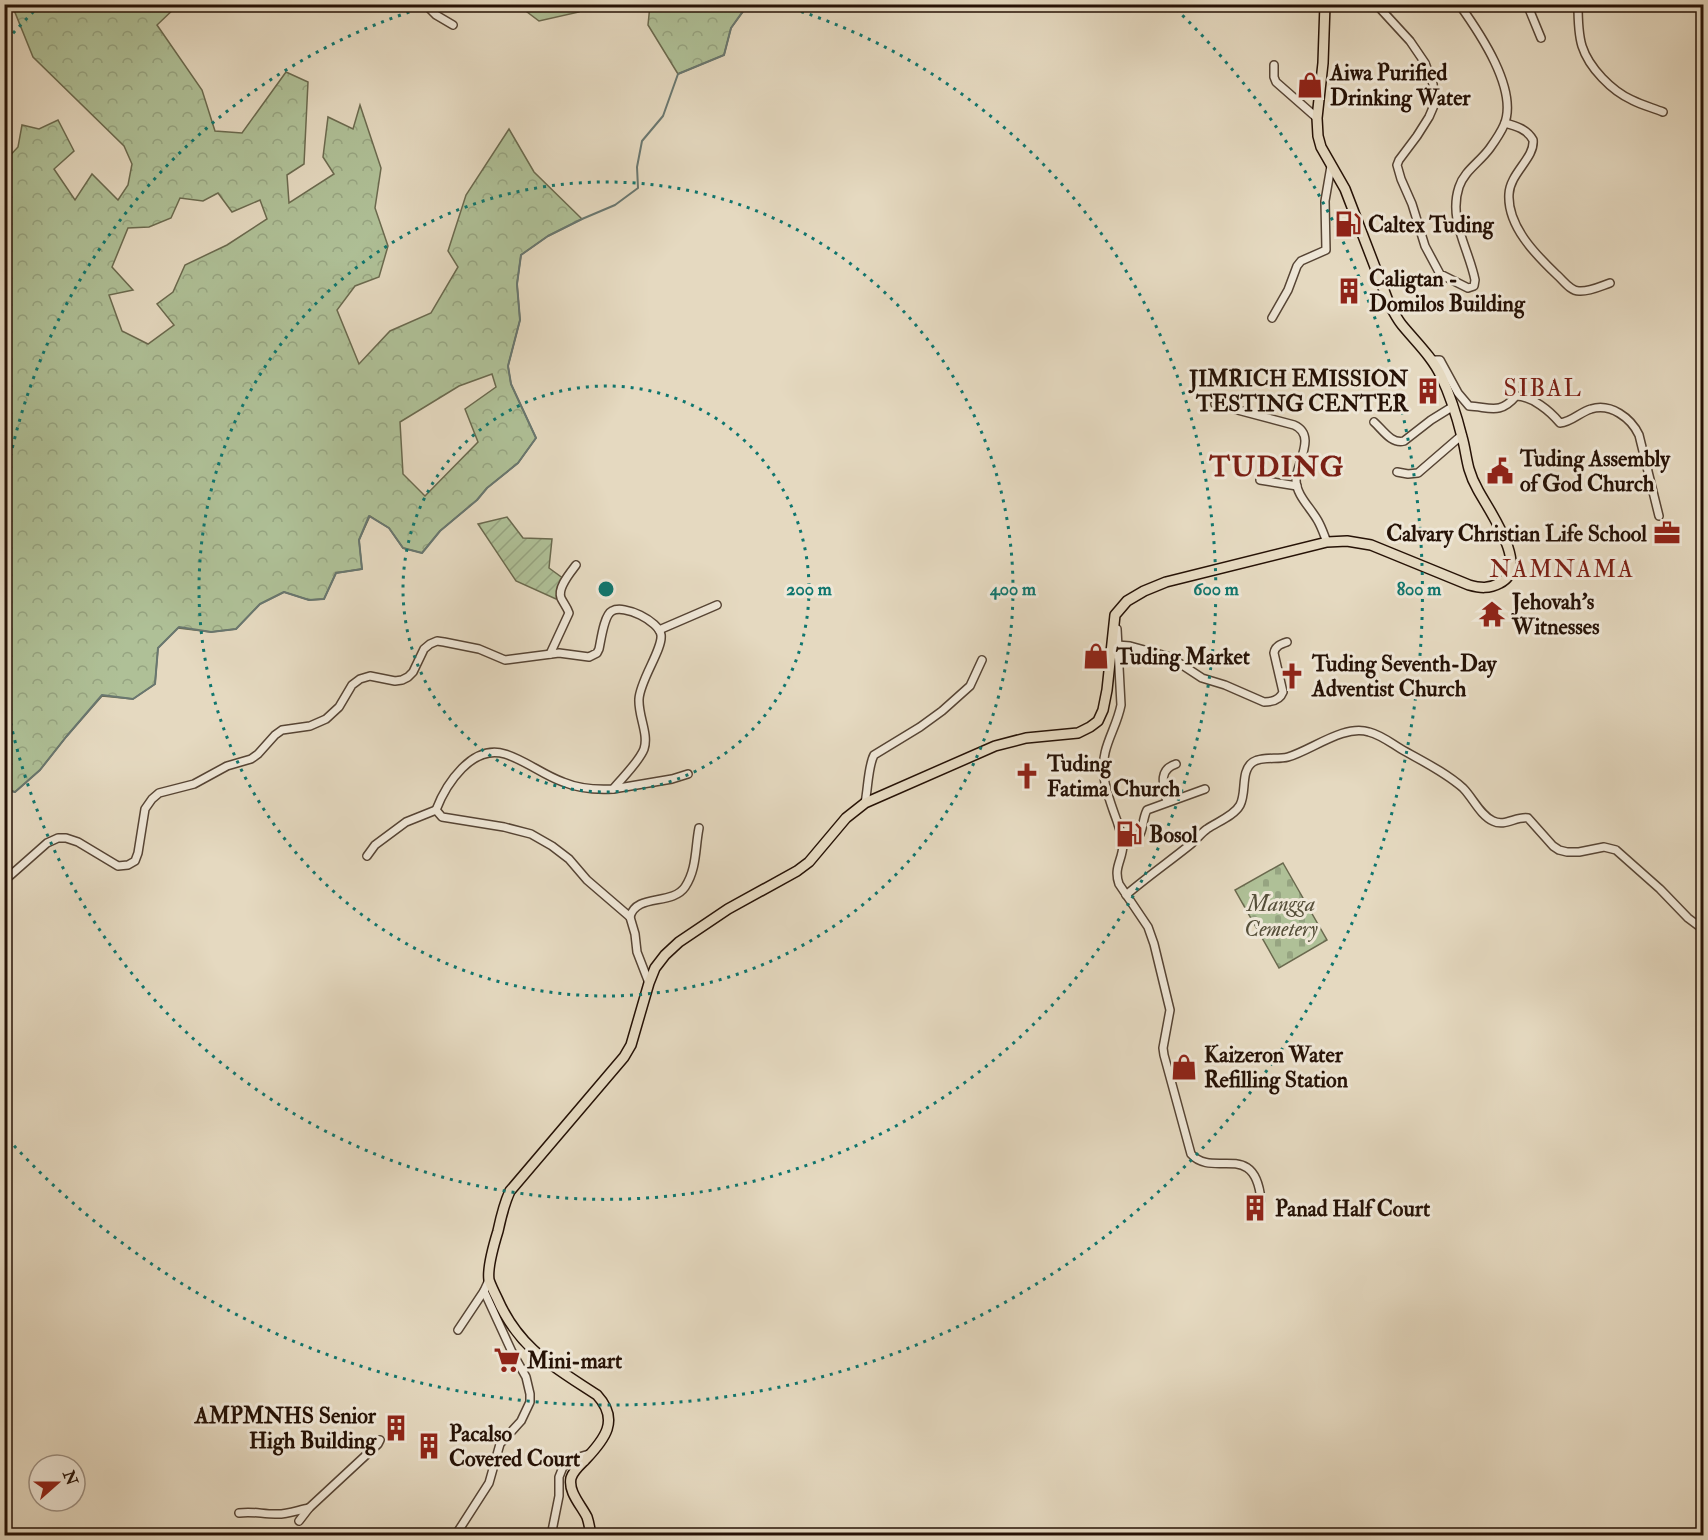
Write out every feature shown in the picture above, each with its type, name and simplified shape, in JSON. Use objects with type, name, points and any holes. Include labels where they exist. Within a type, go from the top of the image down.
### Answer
[{"type":"main road","points":[[591,1536],[587,1518],[574,1495],[571,1476],[603,1439],[609,1420],[608,1411],[604,1402],[597,1395],[541,1358],[524,1342],[503,1312],[489,1280],[494,1243],[505,1200],[510,1191],[624,1057],[631,1045],[655,968],[665,955],[679,942],[728,909],[797,871],[809,861],[846,818],[865,802],[995,746],[1026,738],[1077,733],[1098,721],[1107,690],[1115,615],[1127,601],[1144,591],[1166,582],[1327,542],[1347,541],[1371,545],[1480,588],[1491,588],[1503,582],[1510,572],[1511,560],[1508,548],[1501,530],[1476,487],[1441,376],[1432,360],[1400,323],[1390,306],[1345,189],[1321,147],[1317,118],[1323,63],[1325,4]]},
{"type":"street","points":[[424,4],[435,15],[453,26]]},
{"type":"street","points":[[1376,4],[1410,41],[1425,63],[1433,84],[1435,103],[1397,165],[1401,179],[1412,204],[1425,246],[1440,274],[1468,288],[1474,286],[1475,280],[1457,222],[1458,189],[1463,178],[1490,148],[1505,123],[1506,107],[1505,86],[1494,60],[1459,4]]},
{"type":"street","points":[[1527,4],[1541,38]]},
{"type":"street","points":[[1578,4],[1581,43],[1593,66],[1606,81],[1631,100],[1663,112]]},
{"type":"street","points":[[1274,64],[1276,82],[1317,118]]},
{"type":"street","points":[[1505,123],[1526,131],[1533,140],[1533,149],[1514,176],[1509,194],[1511,210],[1522,236],[1540,258],[1571,288],[1578,291],[1585,290],[1610,282]]},
{"type":"street","points":[[1272,318],[1301,261],[1326,250],[1325,201],[1331,166]]},
{"type":"street","points":[[1432,360],[1440,360],[1468,406],[1494,410],[1510,403],[1516,396],[1523,396],[1549,411],[1560,423],[1592,408],[1600,407],[1624,416],[1635,425],[1639,435],[1659,516]]},
{"type":"street","points":[[1215,404],[1294,425],[1303,431],[1306,441],[1297,472],[1297,486],[1317,519],[1327,542]]},
{"type":"street","points":[[1374,422],[1393,441],[1400,442],[1452,407]]},
{"type":"street","points":[[1397,472],[1418,473],[1461,435]]},
{"type":"street","points":[[1260,480],[1297,486]]},
{"type":"street","points":[[550,654],[568,613],[561,598],[561,591],[576,566]]},
{"type":"street","points":[[659,630],[717,605]]},
{"type":"street","points":[[4,881],[47,843],[58,838],[78,842],[118,866],[128,865],[135,861],[138,853],[145,809],[159,793],[194,783],[227,766],[250,759],[282,730],[310,726],[326,719],[339,707],[352,685],[360,679],[370,676],[395,681],[408,677],[413,672],[424,649],[430,644],[437,641],[444,642],[478,650],[505,660],[559,653],[589,657],[597,653],[599,649],[606,619],[613,610],[619,609],[640,615],[656,625],[661,642],[642,684],[639,699],[645,745],[642,753],[613,789]]},
{"type":"street","points":[[1115,615],[1121,705],[1120,714],[1108,740],[1104,758],[1104,775],[1123,842],[1116,877],[1152,936],[1170,1010],[1163,1048],[1164,1055],[1191,1154],[1201,1163],[1236,1163],[1245,1167],[1256,1179],[1261,1200]]},
{"type":"street","points":[[1117,645],[1130,646],[1170,657],[1202,678],[1269,702],[1278,699],[1283,692],[1274,652],[1278,646],[1287,642]]},
{"type":"street","points":[[865,802],[871,761],[874,755],[920,727],[949,705],[970,686],[982,660]]},
{"type":"street","points":[[1126,895],[1240,805],[1247,768],[1251,763],[1262,759],[1279,759],[1289,756],[1342,733],[1360,730],[1383,738],[1451,779],[1463,788],[1485,815],[1494,822],[1502,823],[1521,817],[1528,818],[1553,846],[1567,852],[1604,847],[1616,850],[1660,889],[1688,918],[1704,930]]},
{"type":"street","points":[[367,856],[375,845],[406,822],[436,810],[462,767],[482,755],[490,753],[506,755],[564,783],[582,788],[613,789],[688,774]]},
{"type":"street","points":[[1167,802],[1165,770],[1168,766],[1176,764]]},
{"type":"street","points":[[1123,842],[1136,839],[1141,835],[1147,810],[1205,789]]},
{"type":"street","points":[[436,810],[442,818],[504,827],[531,834],[552,846],[630,917],[637,952],[649,983]]},
{"type":"street","points":[[630,917],[636,906],[669,898],[684,889],[693,874],[699,828]]},
{"type":"street","points":[[459,1330],[489,1280]]},
{"type":"street","points":[[455,1536],[489,1483],[500,1444],[521,1421],[530,1402],[526,1377],[484,1291]]},
{"type":"street","points":[[299,1521],[309,1508],[380,1440]]},
{"type":"street","points":[[550,1536],[559,1496],[559,1477],[563,1467],[573,1459],[592,1453]]},
{"type":"street","points":[[239,1513],[250,1511],[284,1514],[309,1508]]},
{"type":"green space","points":[[18,4],[178,5],[157,25],[202,90],[215,131],[242,133],[286,72],[308,82],[304,164],[287,175],[289,203],[334,174],[323,157],[328,117],[353,129],[360,105],[381,168],[375,208],[388,246],[379,277],[355,286],[337,310],[359,364],[390,331],[431,313],[458,267],[448,251],[466,195],[509,129],[534,172],[582,219],[548,236],[521,255],[517,284],[520,320],[508,366],[511,384],[536,438],[518,463],[440,531],[422,553],[403,548],[389,528],[370,516],[359,540],[362,569],[336,573],[324,599],[309,600],[284,592],[260,604],[236,629],[211,632],[178,628],[158,648],[155,684],[133,699],[102,696],[40,770],[15,792],[4,789],[5,161],[18,147],[22,125],[39,129],[58,120],[74,151],[54,169],[75,200],[92,174],[118,200],[128,185],[132,164],[124,146],[33,57],[14,10]],"holes":[[[218,193],[232,212],[260,200],[267,219],[227,245],[185,265],[173,292],[157,304],[174,325],[148,344],[122,331],[109,295],[133,290],[112,267],[128,228],[149,227],[171,218],[180,198],[203,201]],[[492,374],[496,387],[465,409],[478,442],[425,496],[403,474],[400,422],[459,386]]]},
{"type":"green space","points":[[650,4],[748,5],[731,28],[724,55],[678,74],[648,25]]},
{"type":"green space","points":[[469,5],[578,5],[579,12],[539,21],[523,9]]},
{"type":"green space","points":[[507,517],[523,538],[552,539],[549,568],[564,579],[556,599],[516,581],[478,524]]},
{"type":"green space","name":"Mangga Cemetery","points":[[1283,863],[1327,940],[1279,968],[1235,890]]},
{"type":"waterway","points":[[4,789],[15,792],[40,770],[102,695],[133,699],[155,684],[158,648],[179,627],[211,632],[236,629],[260,604],[284,592],[309,600],[324,599],[336,573],[362,569],[359,540],[369,516],[389,528],[403,548],[422,553],[440,531],[518,463],[536,438],[511,384],[508,366],[520,320],[517,284],[521,255],[548,236],[615,205],[638,188],[637,167],[642,141],[663,116],[678,74],[724,55],[731,28],[748,4]]},
{"type":"place","name":"Aiwa Purified Drinking Water","points":[[1310,85]]},
{"type":"place","name":"Caltex Tuding","points":[[1348,224]]},
{"type":"place","name":"Caligtan - Domilos Building","points":[[1349,291]]},
{"type":"place","name":"JIMRICH EMISSION TESTING CENTER","points":[[1428,391]]},
{"type":"place","name":"Tuding Assembly of God Church","points":[[1500,471]]},
{"type":"place","name":"Calvary Christian Life School","points":[[1667,533]]},
{"type":"place","name":"Jehovah's Witnesses","points":[[1492,614]]},
{"type":"place","name":"Tuding Market","points":[[1096,656]]},
{"type":"place","name":"Tuding Seventh-Day Adventist Church","points":[[1292,676]]},
{"type":"place","name":"Tuding Fatima Church","points":[[1027,776]]},
{"type":"place","name":"Bosol","points":[[1129,834]]},
{"type":"place","name":"Kaizeron Water Refilling Station","points":[[1184,1067]]},
{"type":"place","name":"Panad Half Court","points":[[1255,1208]]},
{"type":"place","name":"Mini-mart","points":[[507,1360]]},
{"type":"place","name":"AMPMNHS Senior High Building","points":[[396,1428]]},
{"type":"place","name":"Pacalso Covered Court","points":[[429,1446]]},
{"type":"district","name":"SIBAL","points":[[1543,388]]},
{"type":"district","name":"TUDING","points":[[1277,466]]},
{"type":"district","name":"NAMNAMA","points":[[1562,569]]}]
